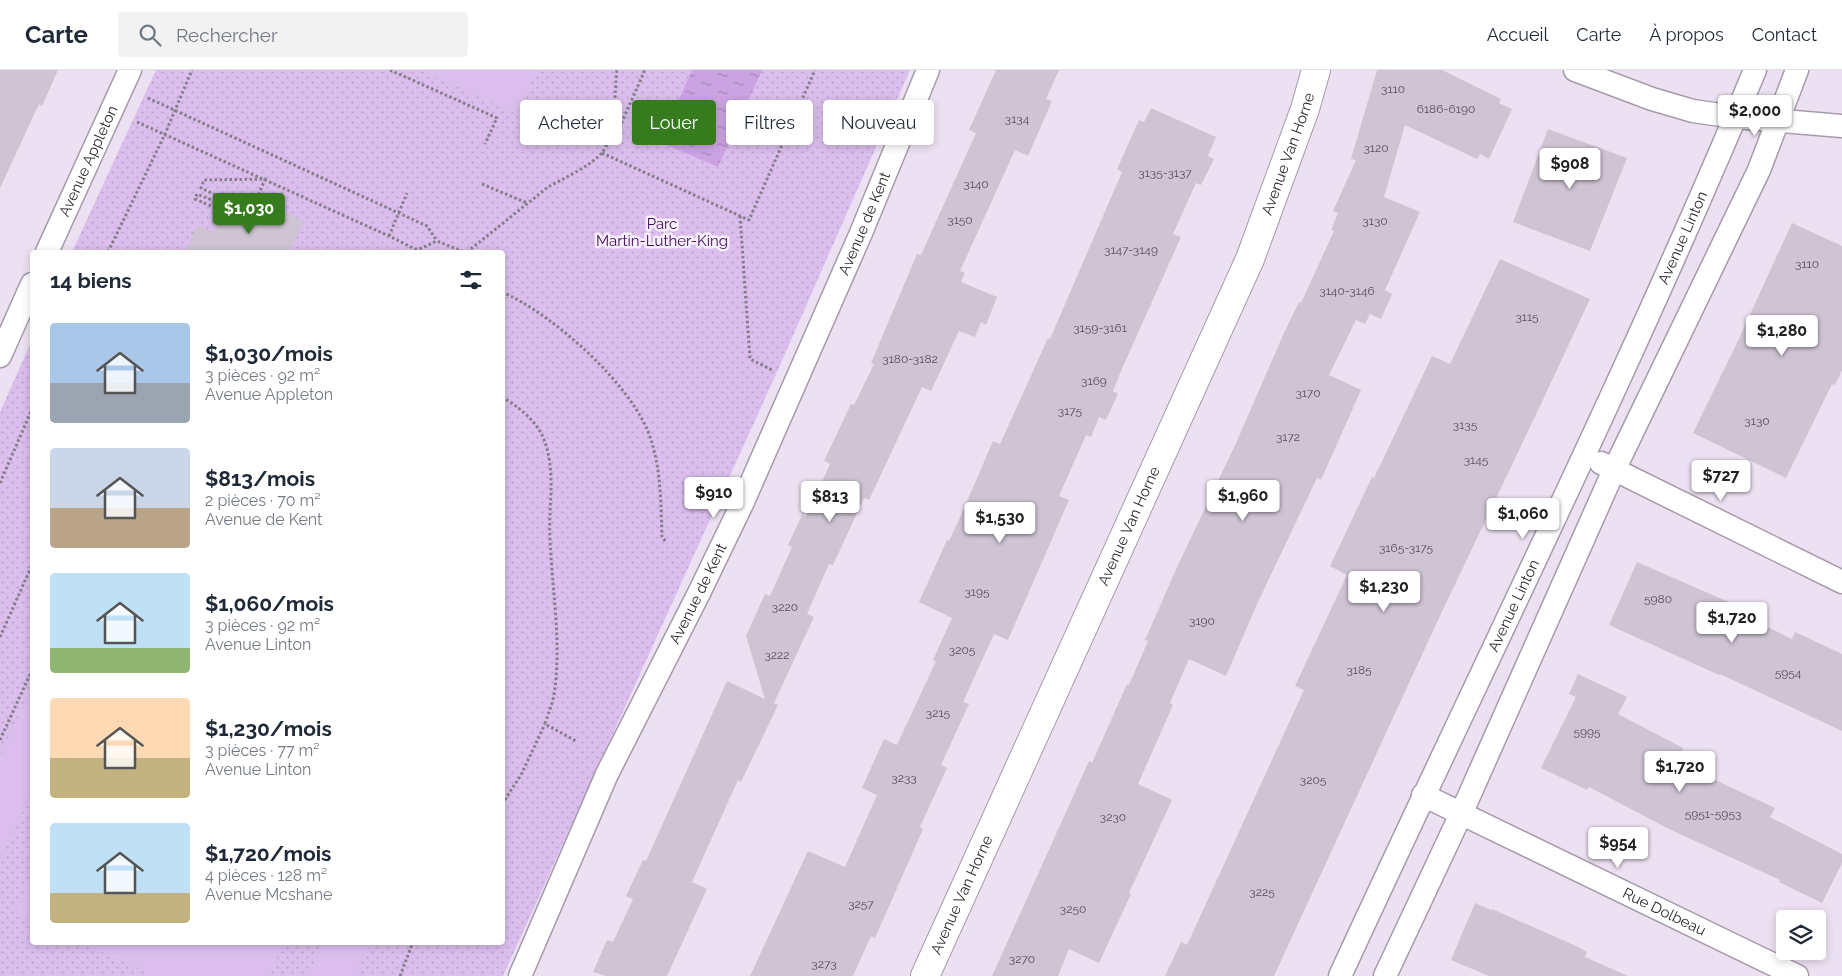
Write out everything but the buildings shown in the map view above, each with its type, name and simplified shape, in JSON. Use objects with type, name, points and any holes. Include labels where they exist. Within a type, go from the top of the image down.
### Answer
[{"type":"main road","name":"Avenue Van Horne","points":[[925,976],[1250,259],[1316,70]]},
{"type":"street","name":"Avenue Appleton","points":[[48,250],[130,70]]},
{"type":"street","name":"Avenue de Kent","points":[[520,976],[607,774],[742,504],[861,233],[928,70]]},
{"type":"street","points":[[1575,70],[1652,99],[1693,111],[1735,117],[1842,126]]},
{"type":"street","name":"Avenue Linton","points":[[1340,976],[1423,795],[1584,455],[1708,180],[1755,70]]},
{"type":"street","points":[[1384,976],[1461,814],[1614,470],[1759,170],[1797,70]]},
{"type":"street","points":[[0,356],[30,288]]},
{"type":"street","points":[[1584,455],[1842,582]]},
{"type":"street","name":"Rue Dolbeau","points":[[1423,795],[1797,976]]},
{"type":"path","points":[[109,250],[165,134],[192,70]]},
{"type":"path","points":[[390,70],[497,118],[485,144]]},
{"type":"path","points":[[614,100],[617,70]]},
{"type":"path","points":[[622,122],[645,70]]},
{"type":"path","points":[[602,153],[749,220],[815,70]]},
{"type":"path","points":[[148,98],[399,212],[427,226],[437,241],[460,250]]},
{"type":"path","points":[[137,122],[389,236],[415,250]]},
{"type":"path","points":[[468,250],[548,187],[602,153],[606,145]]},
{"type":"path","points":[[204,180],[265,180],[246,222],[195,199],[197,194],[234,208],[236,205],[201,188],[204,180]]},
{"type":"path","points":[[482,184],[527,203]]},
{"type":"path","points":[[389,236],[406,193]]},
{"type":"path","points":[[740,216],[750,359],[777,372]]},
{"type":"path","points":[[419,250],[437,241]]},
{"type":"path","points":[[505,293],[520,299],[540,313],[584,349],[610,375],[640,415],[652,441],[658,469],[662,537],[667,543]]},
{"type":"path","points":[[505,399],[525,414],[542,434],[551,461],[550,537],[556,628],[554,697],[545,724],[521,775],[505,799]]},
{"type":"path","points":[[0,483],[30,414]]},
{"type":"path","points":[[0,636],[30,569]]},
{"type":"path","points":[[0,740],[30,674]]},
{"type":"path","points":[[545,724],[576,741]]},
{"type":"path","points":[[400,976],[412,945]]},
{"type":"green space","name":"Parc Martin-Luther-King","points":[[156,70],[910,70],[897,100],[823,100],[823,145],[877,145],[777,372],[503,976],[0,976],[0,412],[30,344],[30,945],[505,945],[505,250],[73,250]]},
{"type":"green space","points":[[421,70],[537,70],[523,100],[520,100],[520,107],[517,114]]},
{"type":"green space","points":[[30,690],[30,794],[0,861],[0,758]]},
{"type":"green space","points":[[30,878],[30,919],[15,912]]},
{"type":"green space","points":[[86,945],[283,945],[269,976],[156,976]]},
{"type":"green space","points":[[322,945],[369,945],[355,976],[308,976]]},
{"type":"water","points":[[692,70],[762,70],[748,100],[726,100],[726,145],[728,145],[718,167],[667,145],[716,145],[716,100],[679,100]]}]
